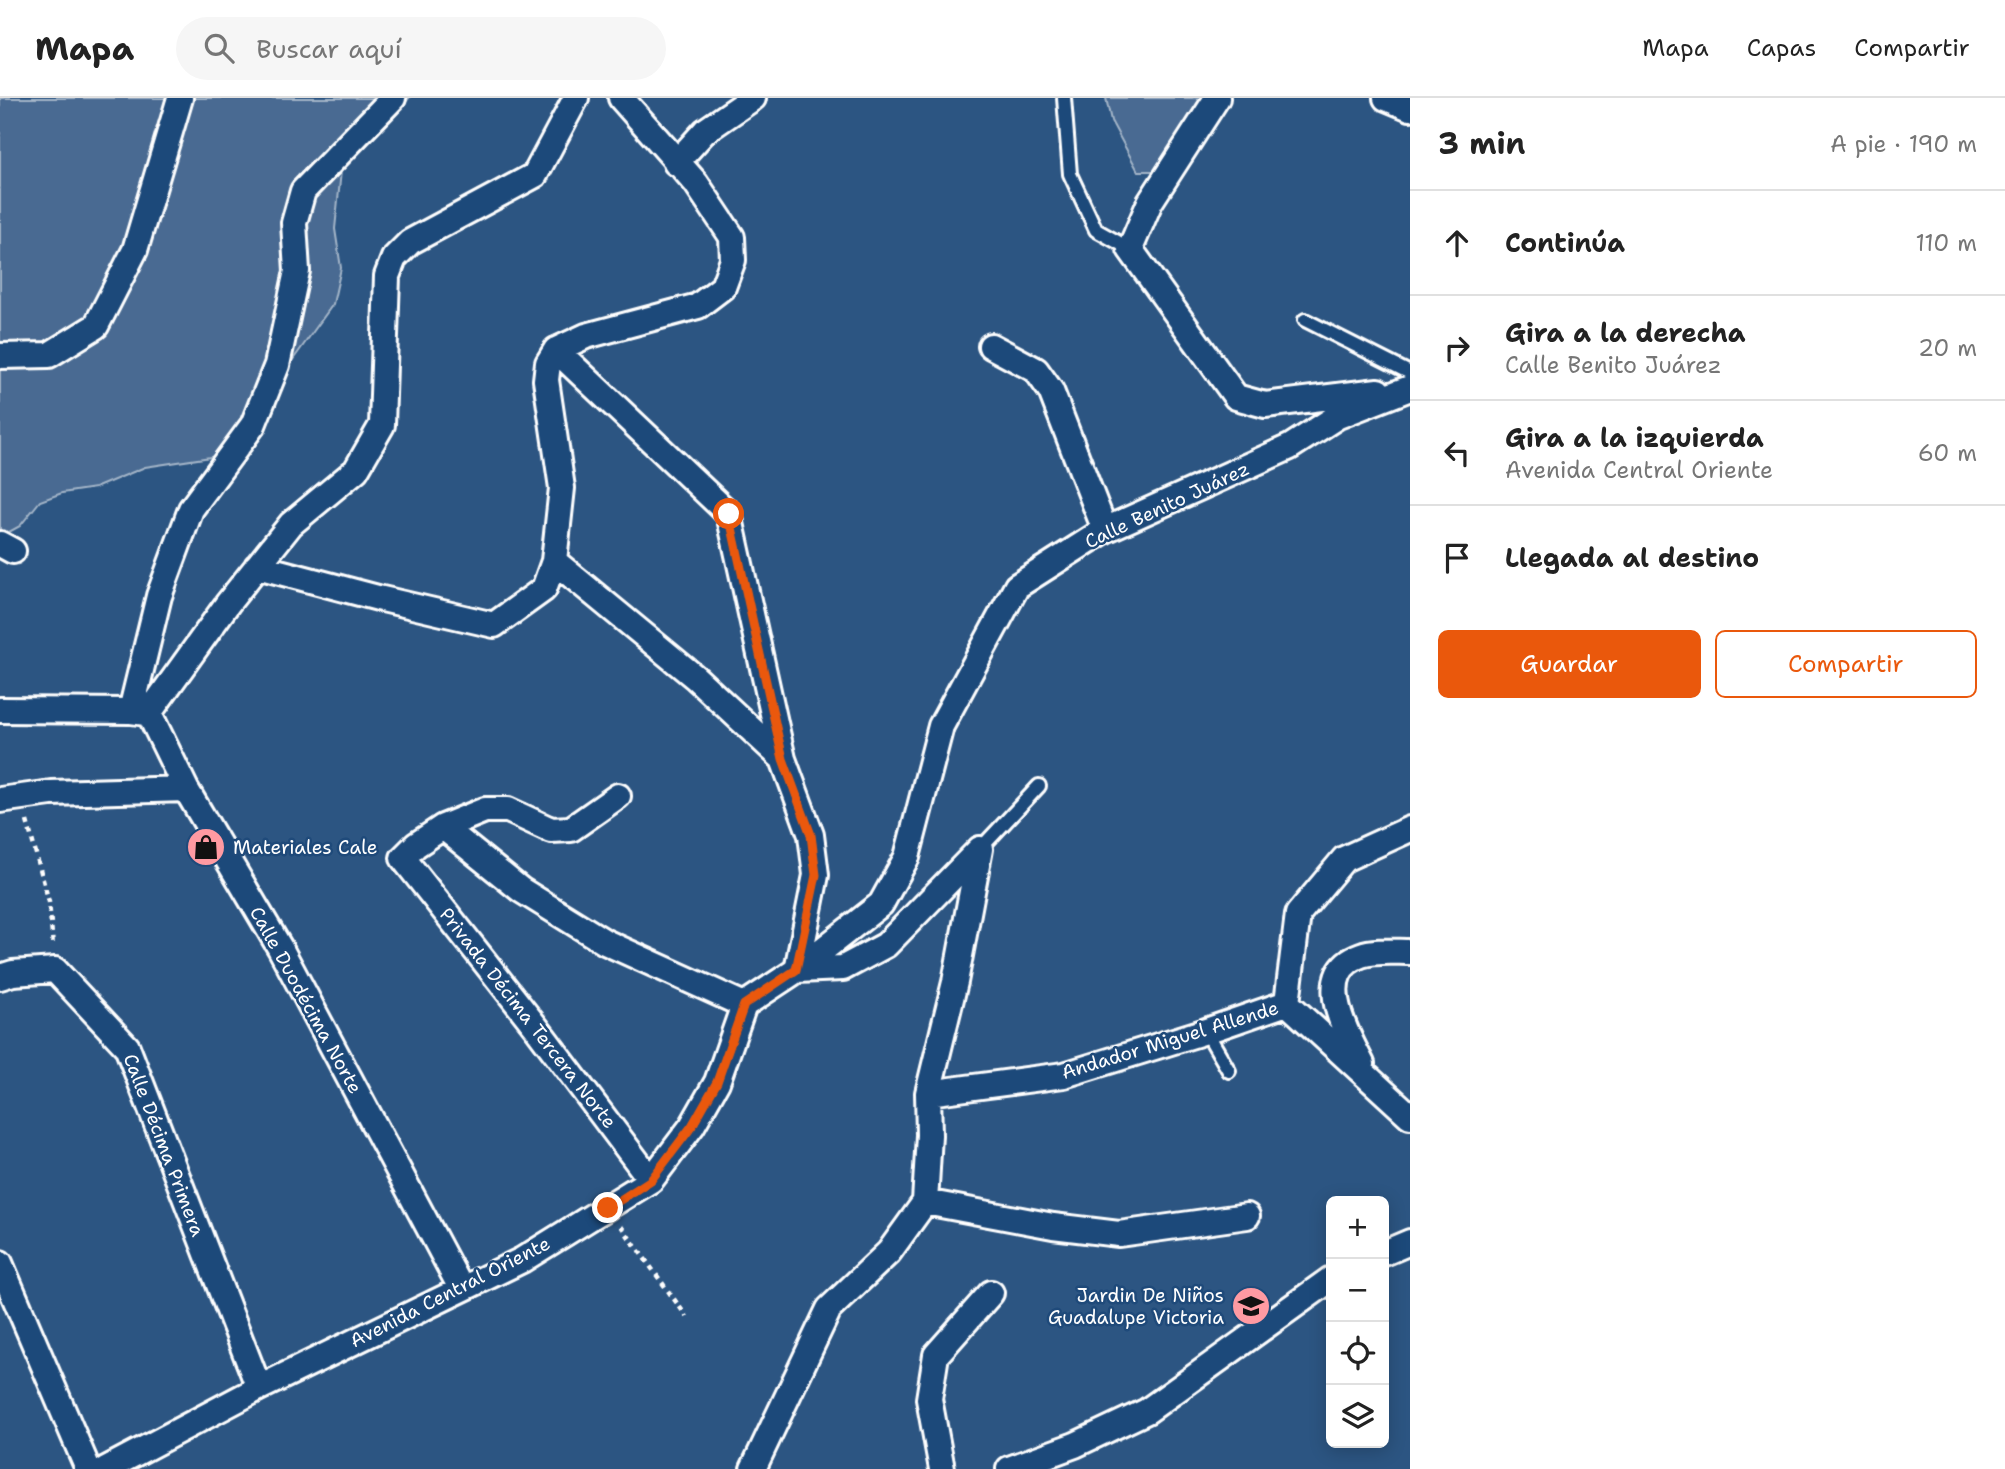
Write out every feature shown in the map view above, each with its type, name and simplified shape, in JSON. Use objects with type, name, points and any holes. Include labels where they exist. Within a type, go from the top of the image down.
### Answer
[{"type":"street","points":[[0,356],[49,355],[96,326],[135,250],[180,98]]},
{"type":"street","points":[[140,712],[159,596],[191,509],[253,425],[277,365],[297,271],[294,223],[303,191],[393,98]]},
{"type":"street","points":[[140,712],[291,524],[356,470],[382,425],[387,276],[394,258],[410,242],[536,175],[576,98]]},
{"type":"street","points":[[257,566],[494,625],[544,589],[554,561],[562,488],[545,380],[548,363],[556,350],[586,336],[698,306],[723,287],[733,260],[732,237],[696,183],[621,98]]},
{"type":"street","points":[[676,163],[705,131],[753,98]]},
{"type":"street","points":[[1217,98],[1150,202],[1130,249],[1236,397],[1265,405],[1410,387]]},
{"type":"street","points":[[1386,98],[1410,108]]},
{"type":"street","points":[[991,346],[1036,370],[1051,391],[1105,530]]},
{"type":"street","points":[[556,350],[729,514],[783,759],[811,835],[816,875],[796,970],[843,968],[886,945],[980,849]]},
{"type":"street","name":"Calle Benito Juárez","points":[[744,1005],[796,970],[881,904],[907,857],[941,726],[1017,586],[1105,530],[1290,447],[1338,416],[1410,387]]},
{"type":"street","points":[[554,561],[696,678],[783,759]]},
{"type":"street","points":[[0,710],[140,712]]},
{"type":"street","name":"Calle Duodécima Norte","points":[[140,712],[280,948],[461,1288]]},
{"type":"street","points":[[10,798],[51,793],[186,789]]},
{"type":"street","points":[[618,796],[570,829],[551,830],[508,810],[485,810],[443,827],[522,890],[605,942],[744,1005]]},
{"type":"street","name":"Privada Décima Tercera Norte","points":[[443,827],[416,845],[403,858],[536,1027],[651,1180]]},
{"type":"street","points":[[1410,829],[1345,859],[1298,914],[1287,1003],[1410,1116]]},
{"type":"street","points":[[753,1469],[829,1309],[889,1252],[925,1202],[929,1135],[928,1093],[955,982],[980,849]]},
{"type":"street","points":[[1371,1080],[1337,1011],[1336,984],[1344,964],[1362,954],[1410,952]]},
{"type":"street","points":[[0,977],[13,972],[55,970]]},
{"type":"street","name":"Calle Décima Primera","points":[[55,970],[127,1047],[259,1388]]},
{"type":"street","name":"Andador Miguel Allende","points":[[928,1093],[1064,1075],[1287,1003]]},
{"type":"street","name":"Avenida Central Oriente","points":[[119,1466],[259,1388],[522,1260],[651,1180],[692,1126],[717,1082],[744,1005]]},
{"type":"street","points":[[925,1202],[1053,1226],[1119,1234],[1247,1216]]},
{"type":"street","points":[[1389,1251],[1410,1242]]},
{"type":"street","points":[[0,1263],[88,1469]]},
{"type":"street","points":[[1009,1469],[1075,1445],[1147,1411],[1326,1283]]},
{"type":"street","points":[[943,1469],[929,1399],[936,1355],[991,1293]]},
{"type":"lane","points":[[1064,98],[1070,174],[1096,230],[1130,249]]},
{"type":"lane","points":[[1305,320],[1410,373]]},
{"type":"lane","points":[[980,849],[1039,786]]},
{"type":"lane","points":[[1206,1031],[1229,1071]]},
{"type":"path","points":[[10,798],[49,902],[55,970]]},
{"type":"path","points":[[608,1208],[687,1317]]},
{"type":"shaded area","points":[[0,98],[409,98],[402,107],[344,142],[335,229],[341,268],[333,304],[287,368],[217,456],[145,467],[95,488],[62,493],[40,501],[20,526],[0,537]]},
{"type":"shaded area","points":[[1106,98],[1227,98],[1178,171],[1138,171],[1111,121]]},
{"type":"place","name":"Materiales Cale","points":[[206,847]]},
{"type":"place","name":"Jardin De Niños Guadalupe Victoria","points":[[1251,1306]]},
{"type":"route","points":[[608,1208],[651,1180],[692,1126],[717,1082],[744,1005],[796,970],[816,875],[811,835],[783,759],[729,514]]}]
